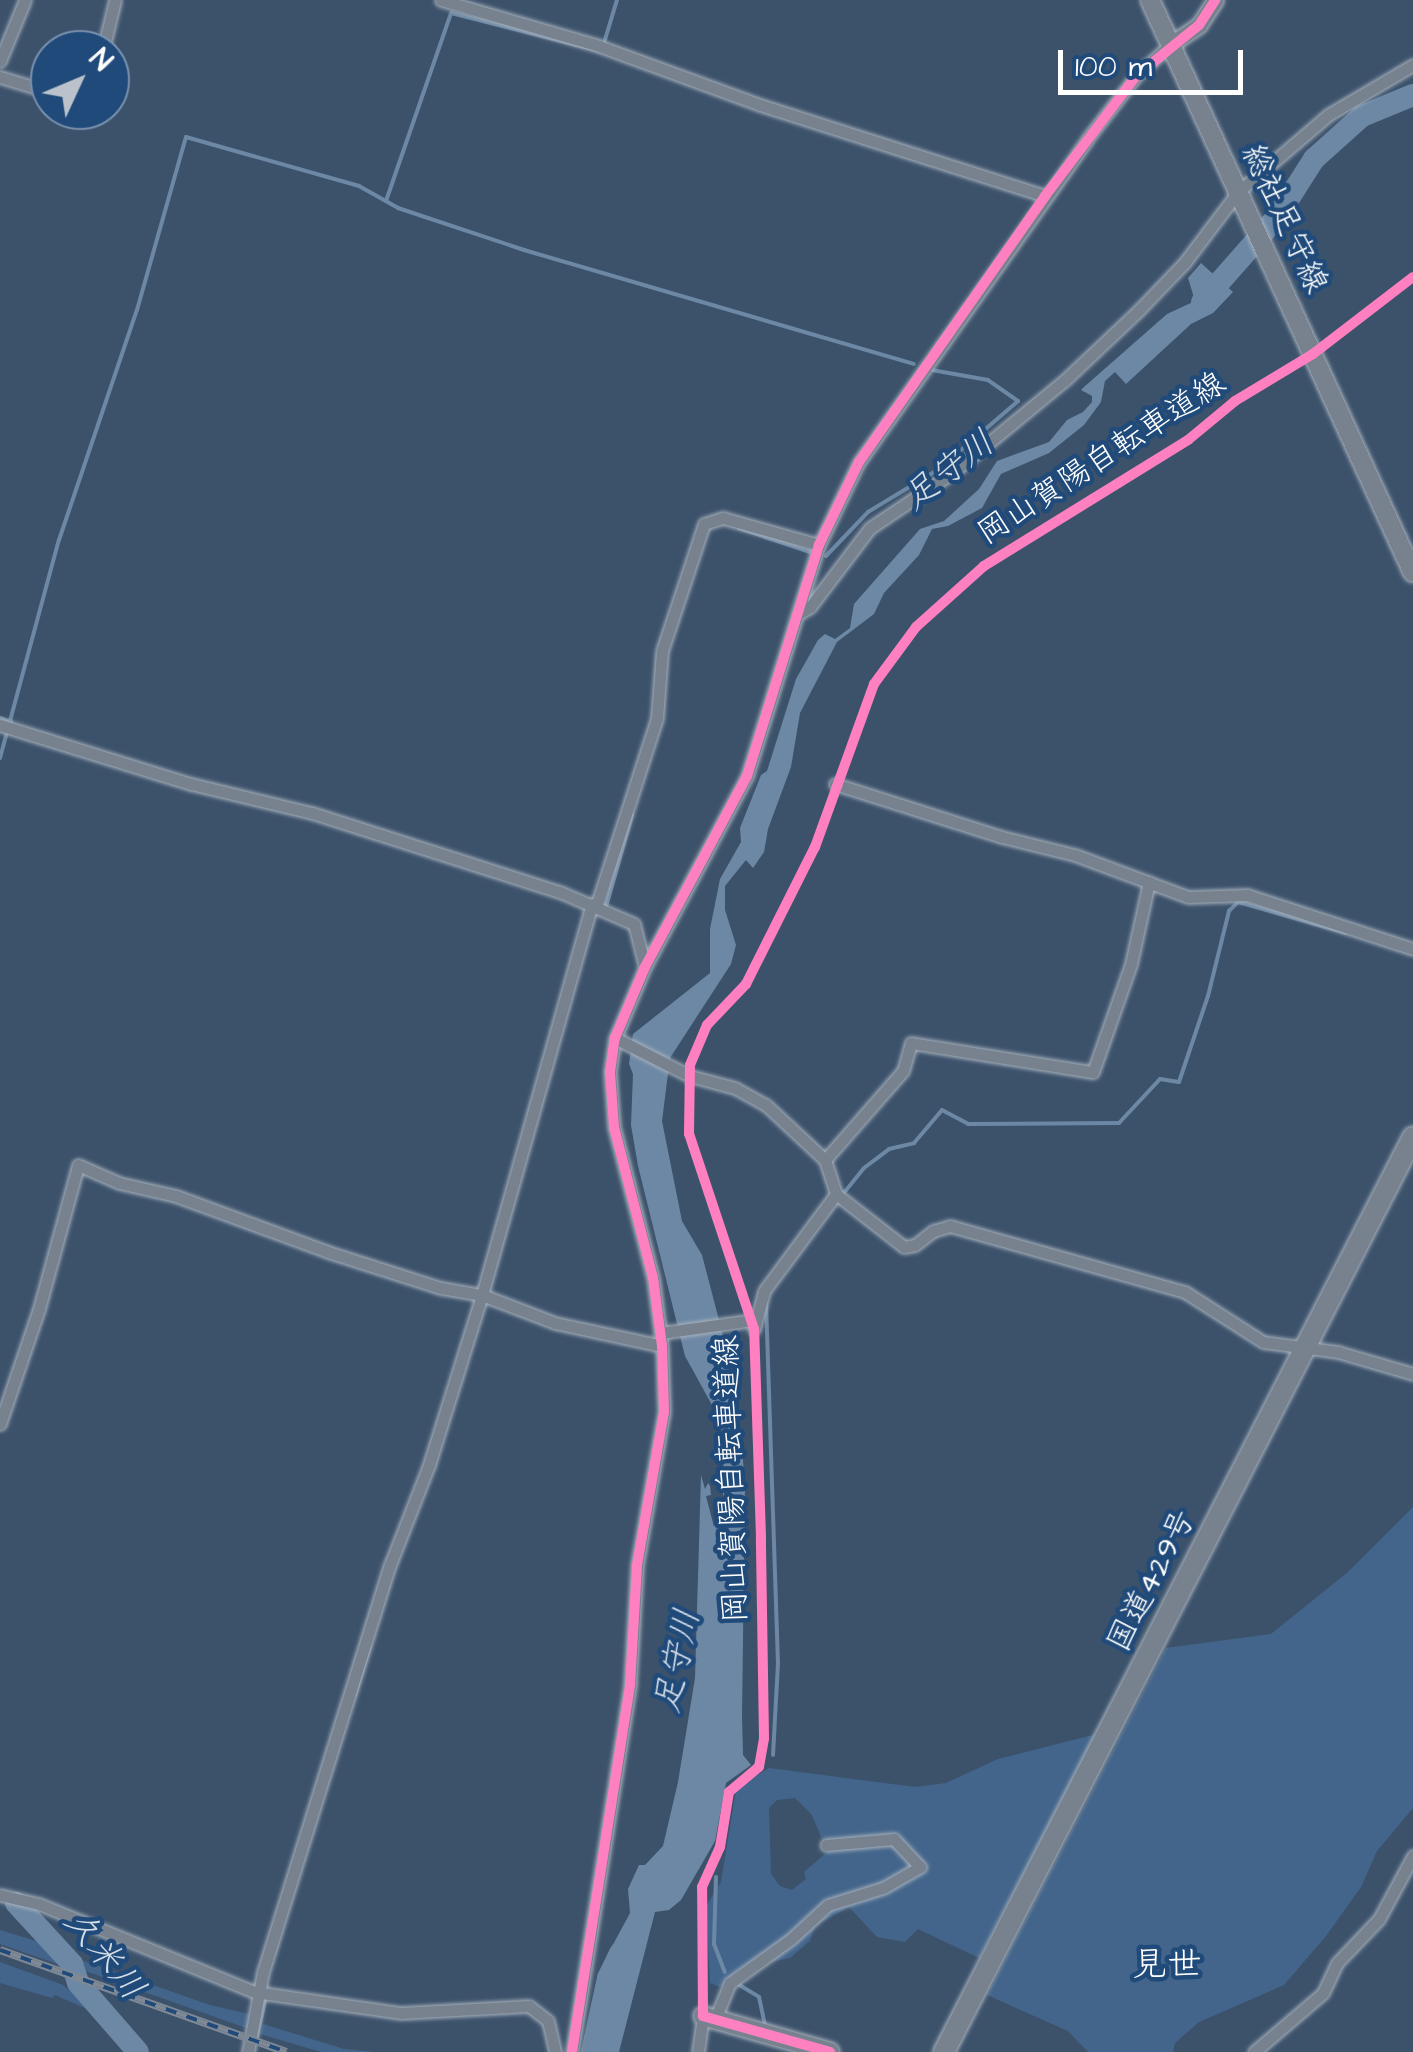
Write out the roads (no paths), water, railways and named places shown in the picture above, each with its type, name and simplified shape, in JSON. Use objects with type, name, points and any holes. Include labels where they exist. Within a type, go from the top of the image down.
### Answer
[{"type":"highway","name":"国道429号","points":[[944,2052],[1413,1137]]},
{"type":"main road","name":"総社足守線","points":[[1150,0],[1413,573]]},
{"type":"main road","points":[[710,2017],[830,2052]]},
{"type":"street","points":[[0,60],[26,0]]},
{"type":"street","points":[[108,30],[116,0]]},
{"type":"street","points":[[440,0],[600,46],[942,166],[1045,196]]},
{"type":"street","points":[[572,2052],[630,1684],[637,1565],[664,1412],[664,1337],[614,1127],[610,1072],[618,1039],[645,968],[748,776],[820,545],[859,462],[1045,196],[1136,76],[1198,25],[1216,0]]},
{"type":"street","points":[[798,614],[810,607],[870,528],[952,473],[1064,380],[1140,309],[1240,197],[1328,115],[1413,65]]},
{"type":"street","points":[[0,77],[30,86]]},
{"type":"street","points":[[248,2052],[261,1993],[324,1774],[485,1296],[532,1120],[535,1095],[656,718],[662,651],[704,524],[723,518],[820,545]]},
{"type":"street","points":[[2,725],[191,784],[312,813],[598,908],[634,924],[645,968]]},
{"type":"street","points":[[835,784],[1200,898],[1247,895],[1413,949]]},
{"type":"street","points":[[825,1160],[903,1071],[912,1043],[1093,1072],[1130,964],[1149,882]]},
{"type":"street","points":[[618,1039],[685,1071],[735,1088],[766,1106],[825,1160],[839,1197],[904,1246],[916,1246],[933,1231],[950,1226],[1186,1292],[1250,1335],[1413,1374]]},
{"type":"street","points":[[0,1424],[39,1310],[78,1164],[119,1183],[209,1207],[328,1252],[441,1288],[485,1296],[555,1323],[664,1337],[752,1323],[764,1290],[839,1197]]},
{"type":"street","points":[[698,2052],[710,2017],[730,1983],[791,1939],[828,1905],[883,1888],[920,1867],[894,1839],[826,1845]]},
{"type":"street","points":[[1254,2052],[1323,1994],[1337,1963],[1379,1919],[1413,1856]]},
{"type":"street","points":[[0,1894],[39,1904],[261,1993],[401,2013],[530,2006],[548,2022],[555,2052]]},
{"type":"waterway","points":[[604,43],[617,0]]},
{"type":"waterway","points":[[386,201],[451,13],[600,51]]},
{"type":"waterway","name":"足守川","points":[[1202,302],[1277,217],[1314,159],[1362,116],[1413,95]]},
{"type":"waterway","points":[[0,758],[59,540],[137,310],[186,137],[359,186],[398,208],[524,250],[914,364]]},
{"type":"waterway","points":[[826,556],[868,512],[939,469],[1018,401],[988,380],[932,370]]},
{"type":"waterway","points":[[739,528],[810,552]]},
{"type":"waterway","points":[[0,718],[11,722]]},
{"type":"waterway","points":[[606,907],[632,815]]},
{"type":"waterway","points":[[843,1194],[864,1168],[889,1149],[914,1143],[942,1110],[968,1124],[1119,1123],[1160,1079],[1179,1082],[1208,996],[1229,911],[1238,902],[1346,933]]},
{"type":"waterway","points":[[766,1302],[778,1663],[773,1755]]},
{"type":"waterway","points":[[355,1695],[370,1646]]},
{"type":"waterway","points":[[716,1877],[714,1944],[725,1972]]},
{"type":"waterway","name":"久米川","points":[[16,1903],[72,1964],[78,1983],[138,2052]]},
{"type":"waterway","name":"足守川","points":[[592,2052],[608,1978],[620,1953]]},
{"type":"waterway","points":[[736,1983],[759,1997],[765,2025]]},
{"type":"waterway","points":[[255,2045],[265,2001]]},
{"type":"railway","points":[[0,1950],[286,2052]]},
{"type":"district","name":"見世","points":[[1167,1965]]}]
